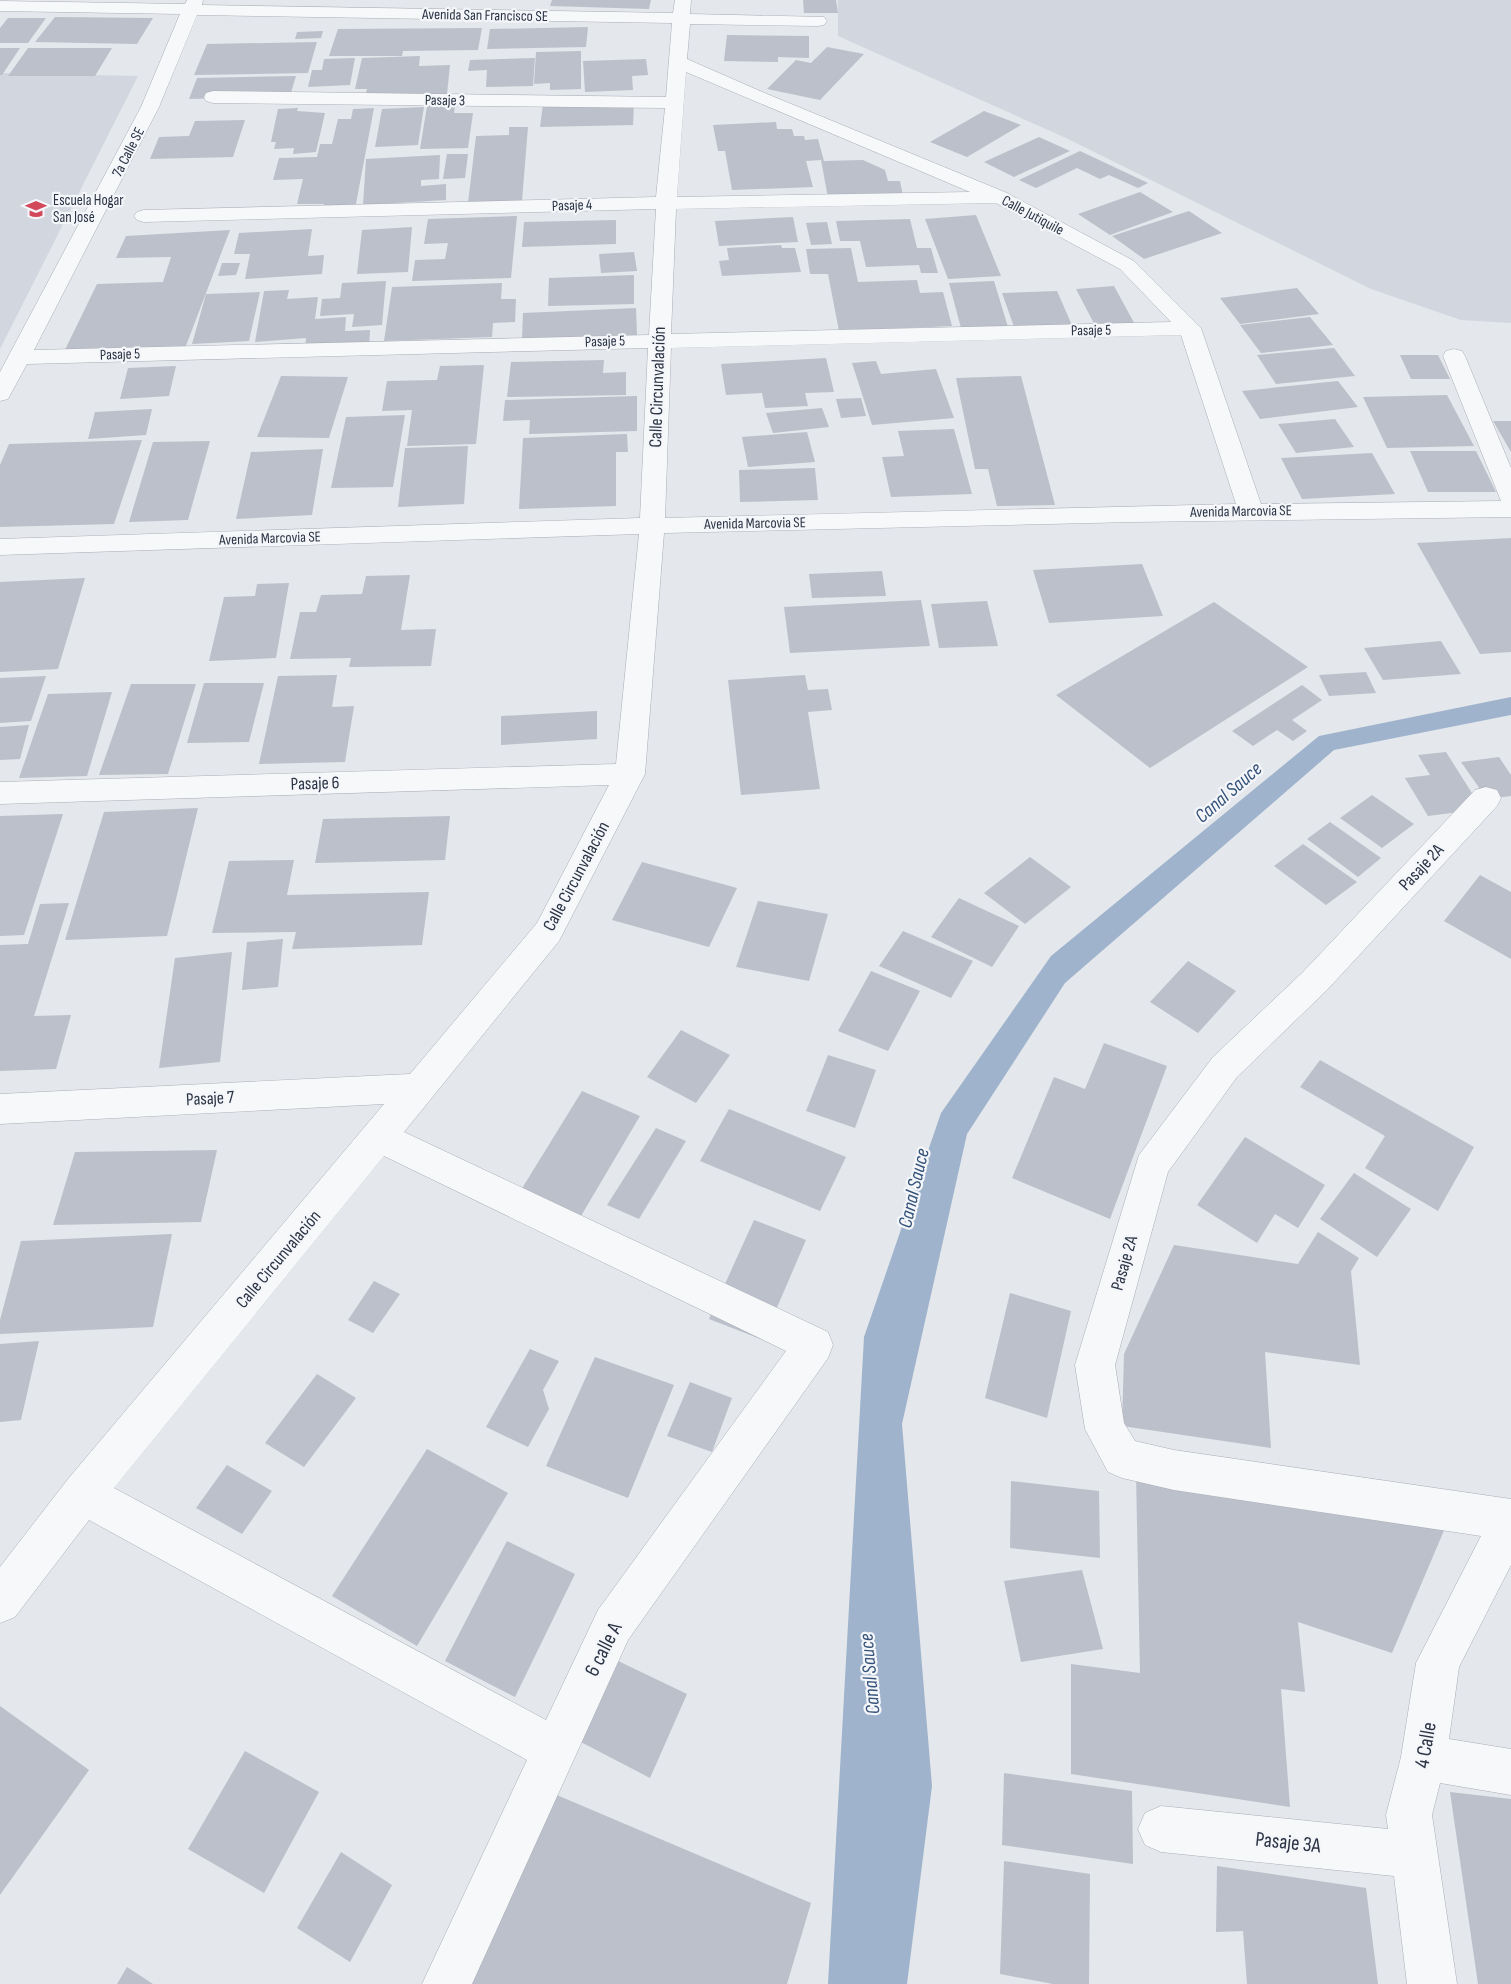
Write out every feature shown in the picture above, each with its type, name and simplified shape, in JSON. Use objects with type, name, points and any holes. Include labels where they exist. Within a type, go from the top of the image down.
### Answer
[{"type":"street","name":"Avenida San Francisco SE","points":[[0,6],[192,5],[682,10],[818,21]]},
{"type":"street","name":"7a Calle SE","points":[[0,394],[150,107],[192,5]]},
{"type":"street","name":"Calle Circunvalación","points":[[0,1602],[83,1494],[548,932],[630,774],[652,525],[666,203],[682,10]]},
{"type":"street","name":"Calle Jutiquile","points":[[677,61],[760,98],[1000,197],[1127,265],[1190,328],[1250,510]]},
{"type":"street","name":"Pasaje 3","points":[[213,97],[676,103]]},
{"type":"street","name":"Pasaje 4","points":[[144,216],[1000,197]]},
{"type":"street","name":"Pasaje 5","points":[[21,357],[1190,328]]},
{"type":"street","points":[[1454,356],[1511,498]]},
{"type":"street","name":"Avenida Marcovia SE","points":[[0,547],[652,525],[1250,510],[1511,509]]},
{"type":"street","name":"Pasaje 6","points":[[0,793],[630,774]]},
{"type":"street","name":"Pasaje 2A","points":[[1486,798],[1315,981],[1225,1067],[1152,1166],[1095,1365],[1105,1430],[1122,1458],[1174,1470],[1511,1520]]},
{"type":"street","name":"Pasaje 7","points":[[0,1109],[420,1088]]},
{"type":"street","name":"6 calle A","points":[[379,1137],[814,1345],[613,1625],[447,1984]]},
{"type":"street","points":[[83,1494],[555,1750]]},
{"type":"street","name":"4 Calle","points":[[1432,1984],[1410,1815],[1424,1757],[1438,1663],[1511,1520]]},
{"type":"street","points":[[1424,1757],[1511,1772]]},
{"type":"street","name":"Pasaje 3A","points":[[1161,1829],[1415,1855]]},
{"type":"shaded area","points":[[838,0],[1511,0],[1511,323],[1461,320],[1371,289],[1066,138],[838,36]]},
{"type":"shaded area","name":"Escuela Hogar San José","points":[[0,73],[138,76],[0,349]]},
{"type":"water","name":"Canal Sauce","points":[[1511,697],[1511,715],[1334,750],[1065,983],[967,1134],[902,1424],[932,1786],[907,1984],[828,1984],[864,1337],[941,1113],[1051,956],[1319,736]]},
{"type":"building","points":[[552,0],[651,0],[649,9],[550,6]]},
{"type":"building","points":[[803,0],[836,0],[838,13],[804,13]]},
{"type":"building","points":[[55,17],[153,18],[137,44],[35,42]]},
{"type":"building","points":[[8,18],[46,18],[28,43],[0,43],[0,28]]},
{"type":"building","points":[[588,27],[586,47],[487,49],[490,29]]},
{"type":"building","points":[[482,28],[478,50],[403,51],[402,56],[329,56],[338,29]]},
{"type":"building","points":[[323,31],[321,38],[295,39],[297,32]]},
{"type":"building","points":[[727,35],[809,36],[809,58],[778,57],[778,62],[724,61]]},
{"type":"building","points":[[317,42],[308,73],[194,75],[207,44]]},
{"type":"building","points":[[827,47],[864,54],[820,100],[767,89],[796,60],[811,63]]},
{"type":"building","points":[[0,48],[20,48],[2,75],[0,75]]},
{"type":"building","points":[[28,48],[112,48],[95,76],[8,76]]},
{"type":"building","points":[[581,51],[581,89],[550,90],[550,83],[534,84],[536,52]]},
{"type":"building","points":[[420,56],[419,66],[450,65],[447,94],[365,97],[367,89],[355,89],[362,58]]},
{"type":"building","points":[[355,58],[350,85],[308,87],[312,70],[322,70],[324,59]]},
{"type":"building","points":[[535,58],[533,86],[486,87],[487,70],[468,71],[470,60]]},
{"type":"building","points":[[646,59],[648,75],[632,76],[633,90],[585,92],[583,61]]},
{"type":"building","points":[[296,76],[290,96],[189,99],[197,78]]},
{"type":"building","points":[[634,103],[633,125],[540,127],[543,104]]},
{"type":"building","points":[[455,105],[454,113],[473,113],[468,148],[420,149],[427,106]]},
{"type":"building","points":[[424,107],[418,145],[375,147],[382,109]]},
{"type":"building","points":[[298,108],[297,111],[325,113],[316,152],[293,154],[294,148],[274,149],[276,142],[271,142],[278,109]]},
{"type":"building","points":[[374,108],[355,209],[323,210],[324,204],[297,204],[303,179],[273,180],[279,158],[317,157],[320,144],[332,144],[338,119],[351,119],[353,109]]},
{"type":"building","points":[[984,111],[1021,125],[967,157],[930,142]]},
{"type":"building","points":[[245,120],[233,157],[150,159],[159,137],[189,136],[195,121]]},
{"type":"building","points":[[776,122],[777,129],[792,129],[794,136],[804,136],[805,140],[818,139],[824,161],[863,160],[885,170],[888,181],[900,181],[903,196],[828,198],[821,160],[806,161],[813,187],[732,190],[725,151],[718,151],[713,125]]},
{"type":"building","points":[[509,127],[528,127],[522,201],[468,203],[476,136],[509,135]]},
{"type":"building","points":[[1039,137],[1070,151],[1014,177],[984,162]]},
{"type":"building","points":[[1080,151],[1148,183],[1138,188],[1109,175],[1100,179],[1077,168],[1036,188],[1019,180]]},
{"type":"building","points":[[447,154],[468,154],[465,178],[443,179]]},
{"type":"building","points":[[440,155],[439,179],[421,180],[421,186],[446,184],[446,200],[363,205],[366,159]]},
{"type":"building","points":[[1140,192],[1173,212],[1110,235],[1078,214]]},
{"type":"building","points":[[1189,211],[1222,233],[1144,259],[1112,236]]},
{"type":"building","points":[[976,215],[1001,276],[948,279],[925,219]]},
{"type":"building","points":[[517,216],[511,278],[412,281],[415,260],[445,259],[448,243],[424,244],[428,219]]},
{"type":"building","points":[[793,217],[798,242],[719,246],[715,221]]},
{"type":"building","points":[[910,219],[917,248],[931,248],[938,273],[921,273],[919,265],[866,267],[860,241],[840,241],[836,221]]},
{"type":"building","points":[[616,220],[616,244],[522,247],[524,222]]},
{"type":"building","points":[[827,222],[832,244],[811,245],[806,223]]},
{"type":"building","points":[[412,227],[408,272],[357,274],[362,230]]},
{"type":"building","points":[[312,229],[308,256],[324,255],[322,274],[245,279],[250,254],[234,254],[239,233]]},
{"type":"building","points":[[230,230],[184,351],[61,358],[97,284],[163,282],[171,257],[116,258],[126,236]]},
{"type":"building","points":[[781,245],[782,248],[795,248],[801,272],[722,276],[719,261],[729,260],[727,248]]},
{"type":"building","points":[[851,248],[858,282],[917,280],[920,293],[943,292],[952,326],[839,331],[828,274],[810,274],[806,249]]},
{"type":"building","points":[[634,252],[637,271],[601,273],[599,254]]},
{"type":"building","points":[[222,263],[240,263],[236,275],[218,276]]},
{"type":"building","points":[[634,275],[634,304],[548,306],[549,278]]},
{"type":"building","points":[[386,281],[382,325],[352,327],[354,314],[320,316],[322,299],[340,298],[342,283]]},
{"type":"building","points":[[994,281],[1008,327],[961,328],[949,283]]},
{"type":"building","points":[[502,283],[501,299],[516,299],[515,322],[493,323],[492,337],[384,341],[392,287]]},
{"type":"building","points":[[1114,286],[1138,330],[1099,333],[1076,289]]},
{"type":"building","points":[[1297,288],[1319,314],[1240,324],[1220,298]]},
{"type":"building","points":[[289,290],[287,299],[318,297],[315,319],[346,317],[345,331],[370,330],[369,349],[305,352],[306,338],[255,342],[264,291]]},
{"type":"building","points":[[1057,291],[1075,332],[1017,335],[1002,293]]},
{"type":"building","points":[[260,292],[249,341],[192,344],[206,294]]},
{"type":"building","points":[[636,308],[637,335],[522,339],[523,313]]},
{"type":"building","points":[[1310,317],[1333,345],[1261,353],[1240,325]]},
{"type":"building","points":[[1334,348],[1355,376],[1276,384],[1257,355]]},
{"type":"building","points":[[1400,355],[1438,355],[1450,379],[1411,379]]},
{"type":"building","points":[[826,358],[834,392],[805,393],[808,406],[765,408],[762,393],[726,395],[721,364]]},
{"type":"building","points":[[604,360],[603,373],[626,372],[626,395],[507,397],[511,362]]},
{"type":"building","points":[[876,361],[881,374],[936,369],[954,418],[872,425],[852,363]]},
{"type":"building","points":[[484,365],[476,444],[407,446],[412,410],[382,411],[387,381],[437,380],[440,366]]},
{"type":"building","points":[[176,366],[169,396],[120,399],[128,368]]},
{"type":"building","points":[[281,376],[348,377],[329,438],[257,437]]},
{"type":"building","points":[[1021,376],[1055,505],[997,506],[988,469],[975,469],[956,378]]},
{"type":"building","points":[[1338,381],[1358,407],[1260,419],[1242,391]]},
{"type":"building","points":[[1447,395],[1474,446],[1387,448],[1363,397]]},
{"type":"building","points":[[637,396],[637,431],[529,434],[530,420],[503,421],[505,400]]},
{"type":"building","points":[[861,398],[866,416],[841,418],[836,399]]},
{"type":"building","points":[[822,408],[829,427],[773,433],[766,413]]},
{"type":"building","points":[[152,409],[146,435],[88,439],[95,412]]},
{"type":"building","points":[[405,415],[393,487],[331,488],[346,417]]},
{"type":"building","points":[[1335,419],[1354,447],[1296,453],[1278,424]]},
{"type":"building","points":[[1493,421],[1511,421],[1511,452]]},
{"type":"building","points":[[954,429],[972,494],[891,497],[882,457],[904,456],[898,431]]},
{"type":"building","points":[[807,432],[815,462],[748,467],[742,437]]},
{"type":"building","points":[[627,434],[628,452],[616,452],[616,506],[519,509],[523,438]]},
{"type":"building","points":[[142,440],[114,524],[0,527],[0,465],[9,444]]},
{"type":"building","points":[[210,441],[188,520],[129,522],[153,442]]},
{"type":"building","points":[[468,446],[464,504],[398,507],[405,448]]},
{"type":"building","points":[[323,449],[312,515],[236,519],[251,452]]},
{"type":"building","points":[[1410,451],[1476,451],[1496,492],[1428,492]]},
{"type":"building","points":[[1372,453],[1395,494],[1302,499],[1281,458]]},
{"type":"building","points":[[815,468],[818,500],[740,502],[739,470]]},
{"type":"building","points":[[1511,538],[1511,652],[1480,654],[1417,543]]},
{"type":"building","points":[[1142,564],[1163,616],[1049,623],[1033,570]]},
{"type":"building","points":[[882,571],[886,596],[812,598],[809,574]]},
{"type":"building","points":[[410,575],[401,630],[436,629],[431,666],[349,667],[351,658],[290,659],[300,612],[316,612],[321,595],[362,594],[366,576]]},
{"type":"building","points":[[85,578],[58,669],[0,672],[0,582]]},
{"type":"building","points":[[289,583],[276,658],[209,661],[224,597],[255,596],[257,584]]},
{"type":"building","points":[[921,600],[930,646],[790,653],[784,607]]},
{"type":"building","points":[[987,601],[998,646],[939,648],[931,604]]},
{"type":"building","points":[[1214,602],[1308,667],[1150,768],[1056,695]]},
{"type":"building","points":[[1441,641],[1461,674],[1383,680],[1364,648]]},
{"type":"building","points":[[1366,672],[1376,693],[1329,696],[1319,675]]},
{"type":"building","points":[[337,675],[332,707],[354,706],[345,762],[259,764],[278,676]]},
{"type":"building","points":[[805,675],[808,690],[828,689],[832,710],[808,712],[820,789],[741,795],[728,680]]},
{"type":"building","points":[[46,676],[31,721],[0,723],[0,678]]},
{"type":"building","points":[[204,683],[264,683],[249,742],[187,743]]},
{"type":"building","points":[[131,684],[196,684],[168,774],[99,775]]},
{"type":"building","points":[[1302,685],[1322,700],[1292,720],[1307,731],[1293,741],[1277,730],[1253,746],[1232,731]]},
{"type":"building","points":[[112,692],[87,776],[19,778],[48,694]]},
{"type":"building","points":[[597,711],[597,739],[501,745],[501,716]]},
{"type":"building","points":[[29,725],[20,759],[0,760],[0,727]]},
{"type":"building","points":[[1446,752],[1482,809],[1428,816],[1405,778],[1430,775],[1418,755]]},
{"type":"building","points":[[1499,757],[1511,775],[1511,796],[1487,799],[1461,762]]},
{"type":"building","points":[[1372,795],[1414,824],[1382,848],[1340,818]]},
{"type":"building","points":[[198,808],[167,936],[65,940],[104,812]]},
{"type":"building","points":[[63,814],[24,935],[0,936],[0,816]]},
{"type":"building","points":[[450,816],[445,860],[315,863],[323,819]]},
{"type":"building","points":[[1330,822],[1381,858],[1358,877],[1307,839]]},
{"type":"building","points":[[1303,844],[1357,882],[1326,905],[1274,866]]},
{"type":"building","points":[[1030,857],[1071,887],[1025,924],[984,893]]},
{"type":"building","points":[[294,860],[287,895],[429,892],[422,945],[292,949],[296,932],[212,933],[229,861]]},
{"type":"building","points":[[642,862],[737,888],[709,947],[612,920]]},
{"type":"building","points":[[1480,875],[1511,892],[1511,959],[1444,921]]},
{"type":"building","points":[[959,898],[1019,926],[992,967],[931,937]]},
{"type":"building","points":[[758,901],[828,914],[809,981],[736,967]]},
{"type":"building","points":[[69,903],[34,1016],[71,1015],[56,1069],[0,1071],[0,945],[28,944],[40,904]]},
{"type":"building","points":[[903,931],[973,961],[951,998],[879,966]]},
{"type":"building","points":[[283,939],[278,987],[242,990],[247,942]]},
{"type":"building","points":[[232,952],[220,1062],[159,1068],[175,958]]},
{"type":"building","points":[[1188,961],[1236,991],[1198,1033],[1150,1002]]},
{"type":"building","points":[[871,971],[920,991],[888,1051],[838,1031]]},
{"type":"building","points":[[681,1030],[730,1055],[696,1103],[647,1077]]},
{"type":"building","points":[[1104,1043],[1167,1066],[1110,1219],[1012,1178],[1054,1077],[1085,1089]]},
{"type":"building","points":[[828,1055],[876,1070],[855,1128],[806,1111]]},
{"type":"building","points":[[1320,1060],[1474,1147],[1438,1211],[1365,1168],[1385,1136],[1300,1087]]},
{"type":"building","points":[[582,1091],[640,1116],[581,1216],[521,1190]]},
{"type":"building","points":[[729,1109],[846,1157],[820,1211],[700,1161]]},
{"type":"building","points":[[656,1128],[686,1141],[639,1219],[607,1205]]},
{"type":"building","points":[[1245,1137],[1325,1185],[1298,1228],[1275,1214],[1257,1243],[1197,1205]]},
{"type":"building","points":[[217,1150],[201,1222],[53,1225],[75,1152]]},
{"type":"building","points":[[1354,1173],[1411,1209],[1377,1257],[1320,1219]]},
{"type":"building","points":[[754,1220],[806,1240],[763,1340],[709,1319]]},
{"type":"building","points":[[1318,1232],[1359,1258],[1351,1271],[1360,1365],[1265,1352],[1271,1448],[1122,1426],[1124,1354],[1174,1245],[1298,1264]]},
{"type":"building","points":[[172,1234],[153,1327],[0,1334],[0,1320],[21,1241]]},
{"type":"building","points":[[374,1281],[400,1294],[373,1333],[348,1320]]},
{"type":"building","points":[[1010,1293],[1071,1311],[1047,1418],[985,1398]]},
{"type":"building","points":[[39,1341],[21,1420],[0,1422],[0,1344]]},
{"type":"building","points":[[530,1349],[559,1361],[543,1390],[549,1409],[528,1447],[486,1427]]},
{"type":"building","points":[[595,1357],[674,1385],[628,1498],[546,1466]]},
{"type":"building","points":[[317,1374],[356,1398],[304,1467],[265,1443]]},
{"type":"building","points":[[690,1382],[732,1398],[712,1452],[667,1436]]},
{"type":"building","points":[[427,1449],[508,1493],[417,1646],[332,1596]]},
{"type":"building","points":[[227,1465],[272,1491],[242,1534],[196,1508]]},
{"type":"building","points":[[1136,1474],[1451,1514],[1392,1653],[1298,1622],[1305,1692],[1281,1689],[1290,1807],[1071,1774],[1071,1664],[1140,1673]]},
{"type":"building","points":[[1011,1481],[1099,1491],[1100,1558],[1010,1548]]},
{"type":"building","points":[[507,1541],[575,1574],[515,1697],[445,1661]]},
{"type":"building","points":[[1082,1570],[1103,1649],[1021,1662],[1004,1581]]},
{"type":"building","points":[[614,1659],[687,1694],[650,1778],[577,1740]]},
{"type":"building","points":[[0,1706],[89,1770],[0,1895]]},
{"type":"building","points":[[245,1751],[319,1792],[264,1893],[188,1849]]},
{"type":"building","points":[[1004,1773],[1132,1791],[1133,1864],[1002,1845]]},
{"type":"building","points":[[545,1790],[811,1903],[787,1984],[469,1984]]},
{"type":"building","points":[[1450,1792],[1511,1799],[1511,1984],[1478,1984]]},
{"type":"building","points":[[341,1852],[392,1885],[350,1962],[297,1928]]},
{"type":"building","points":[[1004,1861],[1090,1874],[1089,1984],[1053,1984],[1000,1974]]},
{"type":"building","points":[[1217,1866],[1366,1888],[1378,1984],[1247,1984],[1243,1931],[1216,1932]]},
{"type":"building","points":[[127,1967],[153,1984],[117,1984]]},
{"type":"place","name":"Escuela Hogar San José","points":[[36,209]]}]
